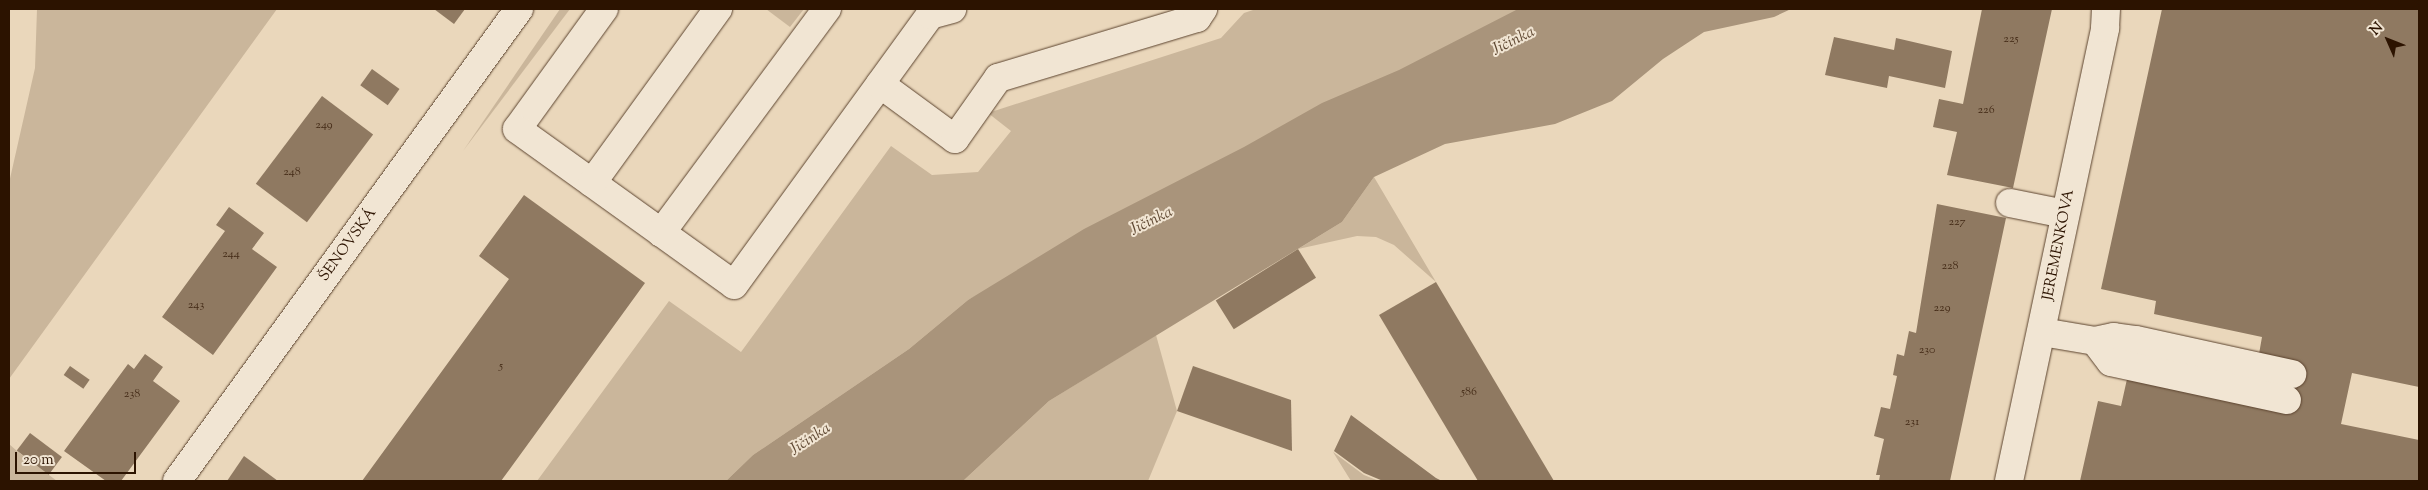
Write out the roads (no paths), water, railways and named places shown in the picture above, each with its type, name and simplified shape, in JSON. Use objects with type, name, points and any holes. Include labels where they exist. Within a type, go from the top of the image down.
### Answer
[{"type":"street","name":"ŠENOVSKÁ","points":[[177,481],[519,9]]},
{"type":"street","points":[[604,9],[517,129],[734,285],[930,14],[952,9]]},
{"type":"street","points":[[592,183],[718,9]]},
{"type":"street","points":[[661,233],[827,9]]},
{"type":"street","points":[[880,84],[955,139],[998,78],[1197,18],[1203,9]]},
{"type":"street","name":"JEREMENKOVA","points":[[2009,481],[2105,28],[2106,9]]},
{"type":"street","points":[[2010,203],[2065,214]]},
{"type":"street","points":[[2042,332],[2095,341],[2114,338],[2136,340],[2290,387]]},
{"type":"water","name":"Jičínka","points":[[1518,9],[1791,9],[1774,17],[1704,32],[1663,59],[1612,101],[1555,124],[1445,144],[1374,177],[1342,222],[1049,401],[963,481],[726,481],[753,455],[909,349],[968,300],[1084,229],[1244,147],[1322,103],[1399,70]]}]
